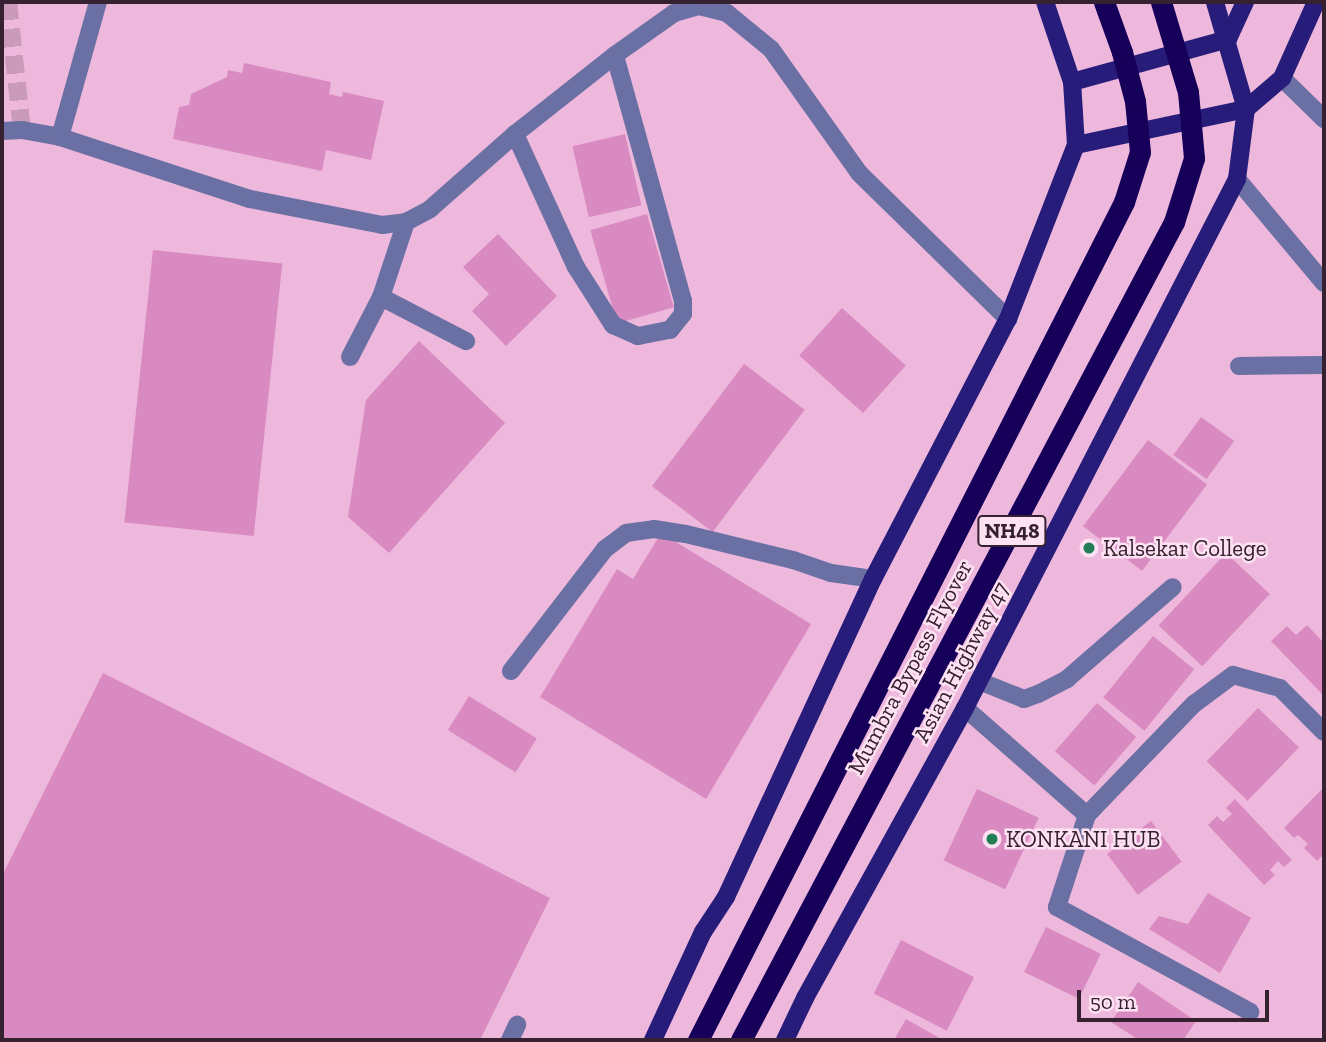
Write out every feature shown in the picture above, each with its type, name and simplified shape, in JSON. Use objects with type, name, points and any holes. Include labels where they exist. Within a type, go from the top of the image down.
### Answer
[{"type":"highway","name":"Mumbra Bypass Flyover","points":[[698,1040],[1124,202],[1140,152],[1135,101],[1122,52],[1104,2]]},
{"type":"highway","name":"Mumbra Bypass Flyover","points":[[741,1040],[1174,222],[1194,158],[1188,92],[1161,2]]},
{"type":"main road","points":[[653,1040],[703,932],[726,897],[873,579],[1008,319],[1076,145],[1072,82],[1045,2]]},
{"type":"main road","name":"NH48","points":[[1214,2],[1228,39],[1246,109]]},
{"type":"main road","points":[[1072,82],[1228,39],[1245,2]]},
{"type":"main road","points":[[1076,145],[1246,109],[1282,78],[1316,2]]},
{"type":"main road","name":"Asian Highway 47","points":[[785,1040],[805,998],[965,708],[1237,179],[1246,109]]},
{"type":"street","points":[[60,137],[98,2]]},
{"type":"street","points":[[2,131],[22,130],[60,137],[250,199],[382,225],[406,222],[430,209],[515,134],[615,55],[674,13],[699,6],[727,13],[771,49],[859,173],[1008,319]]},
{"type":"street","points":[[515,134],[576,267],[613,325],[639,335],[670,330],[683,314],[682,300],[615,55]]},
{"type":"street","points":[[1282,78],[1324,120]]},
{"type":"street","points":[[1237,179],[1324,283]]},
{"type":"street","points":[[350,358],[381,297],[406,222]]},
{"type":"street","points":[[381,297],[466,341]]},
{"type":"street","points":[[1239,366],[1324,365]]},
{"type":"street","points":[[511,671],[605,549],[626,533],[654,528],[793,560],[831,573],[873,579]]},
{"type":"street","points":[[979,681],[1024,699],[1038,694],[1066,679],[1173,587]]},
{"type":"street","points":[[1250,1012],[1057,906],[1087,815],[1194,704],[1233,675],[1280,688],[1324,732]]},
{"type":"street","points":[[965,708],[1087,815]]},
{"type":"building","points":[[244,63],[331,82],[329,94],[342,97],[343,92],[384,101],[371,160],[326,150],[322,171],[173,139],[179,107],[189,105],[191,94],[227,77],[228,70],[242,73]]},
{"type":"building","points":[[625,134],[641,205],[589,217],[572,146]]},
{"type":"building","points":[[647,214],[674,307],[617,324],[590,230]]},
{"type":"building","points":[[498,234],[557,296],[506,346],[472,311],[489,294],[463,267]]},
{"type":"building","points":[[153,250],[282,264],[254,536],[124,522]]},
{"type":"building","points":[[842,308],[906,366],[863,413],[799,356]]},
{"type":"building","points":[[419,341],[505,423],[389,553],[348,517],[366,400]]},
{"type":"building","points":[[744,364],[805,410],[713,532],[652,486]]},
{"type":"building","points":[[1201,417],[1234,441],[1207,479],[1173,455]]},
{"type":"building","points":[[1148,440],[1207,485],[1142,571],[1083,526]]},
{"type":"building","points":[[661,533],[811,624],[706,799],[540,697],[617,569],[633,579]]},
{"type":"building","points":[[1226,553],[1270,594],[1202,666],[1158,625]]},
{"type":"building","points":[[1307,625],[1324,643],[1324,696],[1271,641],[1287,626],[1296,635]]},
{"type":"building","points":[[1153,636],[1194,669],[1144,731],[1103,697]]},
{"type":"building","points":[[103,673],[550,898],[480,1040],[2,1040],[2,876]]},
{"type":"building","points":[[469,696],[537,738],[516,772],[448,730]]},
{"type":"building","points":[[1097,703],[1136,737],[1094,785],[1055,751]]},
{"type":"building","points":[[1258,708],[1299,748],[1248,801],[1207,761]]},
{"type":"building","points":[[1324,787],[1324,854],[1317,861],[1304,848],[1308,844],[1298,835],[1294,838],[1284,828]]},
{"type":"building","name":"KONKANI HUB","points":[[977,789],[1039,818],[1005,889],[944,861]]},
{"type":"building","points":[[1235,799],[1292,860],[1284,867],[1278,861],[1270,870],[1275,875],[1264,885],[1208,825],[1217,816],[1223,822],[1232,814],[1226,808]]},
{"type":"building","points":[[1151,821],[1182,862],[1138,895],[1107,854]]},
{"type":"building","points":[[1208,893],[1251,918],[1220,973],[1149,929],[1159,916],[1188,924]]},
{"type":"building","points":[[1046,927],[1101,954],[1079,999],[1024,972]]},
{"type":"building","points":[[901,940],[974,977],[947,1031],[874,993]]},
{"type":"building","points":[[1138,982],[1196,1021],[1183,1040],[1139,1040],[1111,1022]]},
{"type":"building","points":[[906,1019],[943,1040],[894,1040]]},
{"type":"tunnel","points":[[8,2],[22,130]]},
{"type":"place","name":"Kalsekar College","points":[[1089,548]]},
{"type":"place","name":"KONKANI HUB","points":[[992,839]]}]
